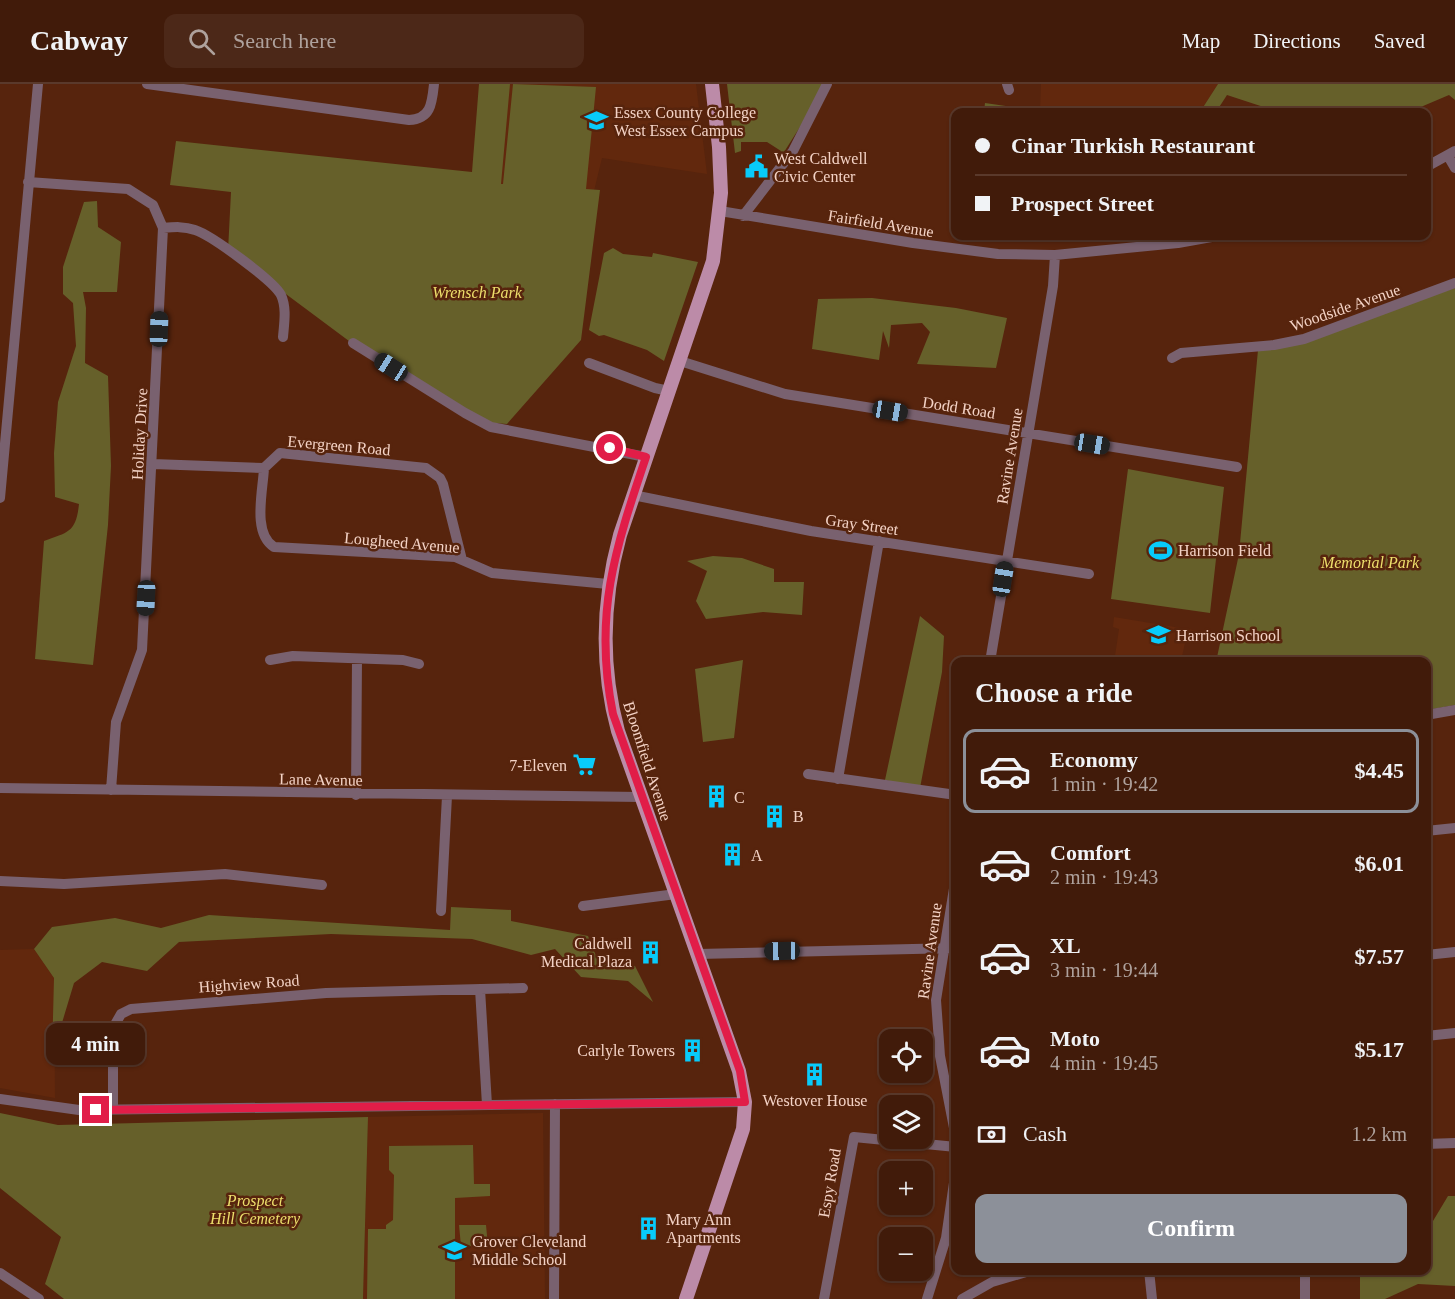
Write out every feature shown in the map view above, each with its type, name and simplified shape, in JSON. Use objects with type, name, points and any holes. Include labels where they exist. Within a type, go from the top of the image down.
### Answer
[{"type":"main road","name":"Bloomfield Avenue","points":[[686,1299],[741,1136],[745,1102],[740,1071],[618,731],[609,695],[604,632],[609,584],[633,495],[713,261],[720,211],[719,147],[712,84]]},
{"type":"street","points":[[0,498],[2,451],[38,84]]},
{"type":"street","points":[[147,84],[409,120],[428,113],[434,84]]},
{"type":"street","points":[[743,216],[793,151],[827,84]]},
{"type":"street","points":[[1431,164],[1451,153],[1455,168]]},
{"type":"street","points":[[28,182],[128,189],[153,205],[163,228],[186,227],[203,233],[270,281],[285,306],[283,337]]},
{"type":"street","name":"Fairfield Avenue","points":[[720,211],[998,254],[1055,255],[1195,240]]},
{"type":"street","name":"Holiday Drive","points":[[111,790],[116,722],[142,650],[163,228]]},
{"type":"street","name":"Ravine Avenue","points":[[991,657],[1053,286],[1055,255]]},
{"type":"street","name":"Woodside Avenue","points":[[1172,358],[1181,353],[1274,345],[1304,339],[1455,283]]},
{"type":"street","points":[[353,344],[465,413],[491,426],[646,457]]},
{"type":"street","name":"Dodd Road","points":[[680,361],[785,394],[1238,467]]},
{"type":"street","points":[[589,363],[669,391]]},
{"type":"street","name":"Evergreen Road","points":[[264,468],[280,453],[426,468],[440,478],[462,560]]},
{"type":"street","points":[[153,464],[264,468]]},
{"type":"street","name":"Lougheed Avenue","points":[[264,468],[261,532],[274,547],[442,556],[462,560],[492,573],[609,584]]},
{"type":"street","name":"Gray Street","points":[[633,495],[811,531],[1089,574]]},
{"type":"street","points":[[838,779],[879,541]]},
{"type":"street","points":[[270,660],[293,656],[403,660],[419,664]]},
{"type":"street","points":[[356,795],[357,659]]},
{"type":"street","points":[[1431,714],[1455,710]]},
{"type":"street","points":[[808,774],[951,794]]},
{"type":"street","name":"Lane Avenue","points":[[0,788],[356,795],[641,797]]},
{"type":"street","points":[[441,911],[447,796]]},
{"type":"street","points":[[1431,830],[1455,828]]},
{"type":"street","points":[[0,881],[82,883],[225,874],[322,885]]},
{"type":"street","points":[[583,906],[676,894]]},
{"type":"street","name":"Ravine Avenue","points":[[951,906],[936,1000],[938,1029],[951,1108]]},
{"type":"street","points":[[698,954],[951,948]]},
{"type":"street","points":[[1431,955],[1455,952]]},
{"type":"street","name":"Highview Road","points":[[114,1110],[113,1028],[121,1014],[131,1009],[326,993],[523,988]]},
{"type":"street","points":[[480,989],[487,1105]]},
{"type":"street","points":[[1431,1035],[1455,1033]]},
{"type":"street","points":[[0,1099],[59,1109],[114,1110],[745,1102]]},
{"type":"street","points":[[554,1299],[555,1104]]},
{"type":"street","name":"Espy Road","points":[[824,1299],[854,1137],[951,1146]]},
{"type":"street","points":[[1431,1144],[1455,1143]]},
{"type":"street","points":[[927,1299],[946,1238],[951,1203]]},
{"type":"street","points":[[0,1273],[39,1299]]},
{"type":"street","points":[[962,1299],[992,1282],[1016,1275]]},
{"type":"street","points":[[1150,1275],[1152,1299]]},
{"type":"street","points":[[1305,1275],[1305,1299]]},
{"type":"shaded area","name":"Essex County College West Essex Campus","points":[[496,84],[696,84],[707,174],[602,158],[593,195],[484,186]]},
{"type":"shaded area","points":[[1041,84],[1218,84],[1203,108],[1040,108]]},
{"type":"shaded area","name":"Harrison School","points":[[1114,617],[1199,631],[1198,641],[1185,643],[1182,657],[1108,657],[1108,655],[1115,656],[1119,629],[1113,627]]},
{"type":"shaded area","points":[[34,949],[54,978],[55,1098],[0,1088],[0,950]]},
{"type":"shaded area","name":"Grover Cleveland Middle School","points":[[543,1113],[545,1299],[363,1299],[368,1117]]},
{"type":"green space","name":"Wrensch Park","points":[[479,84],[510,84],[501,184],[503,184],[513,84],[596,87],[586,189],[600,190],[581,340],[507,424],[482,422],[353,344],[228,251],[231,192],[170,185],[176,141],[472,172]]},
{"type":"green space","points":[[727,84],[823,84],[819,97],[779,160],[777,159],[781,151],[767,142],[741,142],[741,151],[735,153]]},
{"type":"green space","points":[[1218,84],[1455,84],[1455,100],[1449,95],[1418,108],[1267,108],[1227,95],[1219,108],[1203,108]]},
{"type":"green space","points":[[985,103],[1019,108],[984,108]]},
{"type":"green space","points":[[97,201],[98,227],[121,242],[117,292],[83,292],[86,308],[85,363],[108,376],[111,466],[108,525],[93,665],[35,659],[44,541],[70,530],[76,520],[79,504],[55,497],[54,453],[58,402],[76,346],[73,303],[63,294],[63,267],[84,202]]},
{"type":"green space","points":[[613,248],[623,254],[652,257],[653,253],[698,262],[664,361],[647,350],[604,335],[599,336],[589,330],[604,253]]},
{"type":"green space","name":"Memorial Park","points":[[1455,288],[1455,705],[1431,709],[1431,657],[1217,657],[1239,554],[1258,350]]},
{"type":"green space","points":[[872,298],[956,308],[1007,318],[996,368],[917,364],[930,332],[922,323],[891,325],[889,348],[883,331],[879,360],[812,349],[818,299]]},
{"type":"green space","name":"Harrison Field","points":[[1128,469],[1224,487],[1210,613],[1111,599]]},
{"type":"green space","points":[[713,556],[742,558],[774,569],[774,582],[804,582],[802,615],[763,612],[706,619],[696,601],[707,571],[687,561]]},
{"type":"green space","points":[[920,616],[944,636],[942,672],[920,788],[885,780]]},
{"type":"green space","points":[[743,660],[734,738],[703,742],[695,669]]},
{"type":"green space","points":[[451,907],[511,910],[511,921],[588,936],[596,956],[635,966],[653,1002],[628,981],[581,977],[555,949],[531,955],[472,939],[331,934],[179,942],[147,971],[102,962],[74,983],[52,1056],[54,978],[34,949],[52,927],[115,918],[161,928],[209,915],[450,930]]},
{"type":"green space","name":"Prospect Hill Cemetery","points":[[0,1113],[58,1125],[368,1117],[363,1299],[64,1299],[45,1284],[61,1237],[0,1188]]},
{"type":"green space","points":[[473,1145],[474,1184],[490,1184],[490,1196],[455,1198],[455,1299],[367,1299],[368,1229],[386,1229],[386,1225],[393,1220],[394,1175],[389,1170],[389,1146]]},
{"type":"green space","points":[[1448,1196],[1455,1196],[1455,1286],[1418,1284],[1385,1299],[1360,1299],[1360,1275],[1431,1275],[1431,1221]]},
{"type":"green space","points":[[459,1225],[486,1225],[488,1246],[461,1246]]},
{"type":"place","name":"Essex County College West Essex Campus","points":[[596,121]]},
{"type":"place","name":"West Caldwell Civic Center","points":[[756,167]]},
{"type":"place","name":"Harrison Field","points":[[1160,550]]},
{"type":"place","name":"Harrison School","points":[[1158,635]]},
{"type":"place","name":"7-Eleven","points":[[585,765]]},
{"type":"place","name":"C","points":[[716,797]]},
{"type":"place","name":"B","points":[[775,816]]},
{"type":"place","name":"A","points":[[733,855]]},
{"type":"place","name":"Caldwell Medical Plaza","points":[[650,952]]},
{"type":"place","name":"Carlyle Towers","points":[[693,1050]]},
{"type":"place","name":"Westover House","points":[[815,1075]]},
{"type":"place","name":"Mary Ann Apartments","points":[[648,1228]]},
{"type":"place","name":"Grover Cleveland Middle School","points":[[454,1250]]},
{"type":"route","points":[[96,1110],[745,1102],[740,1071],[624,750],[609,695],[604,632],[610,573],[646,457],[610,448]]}]
